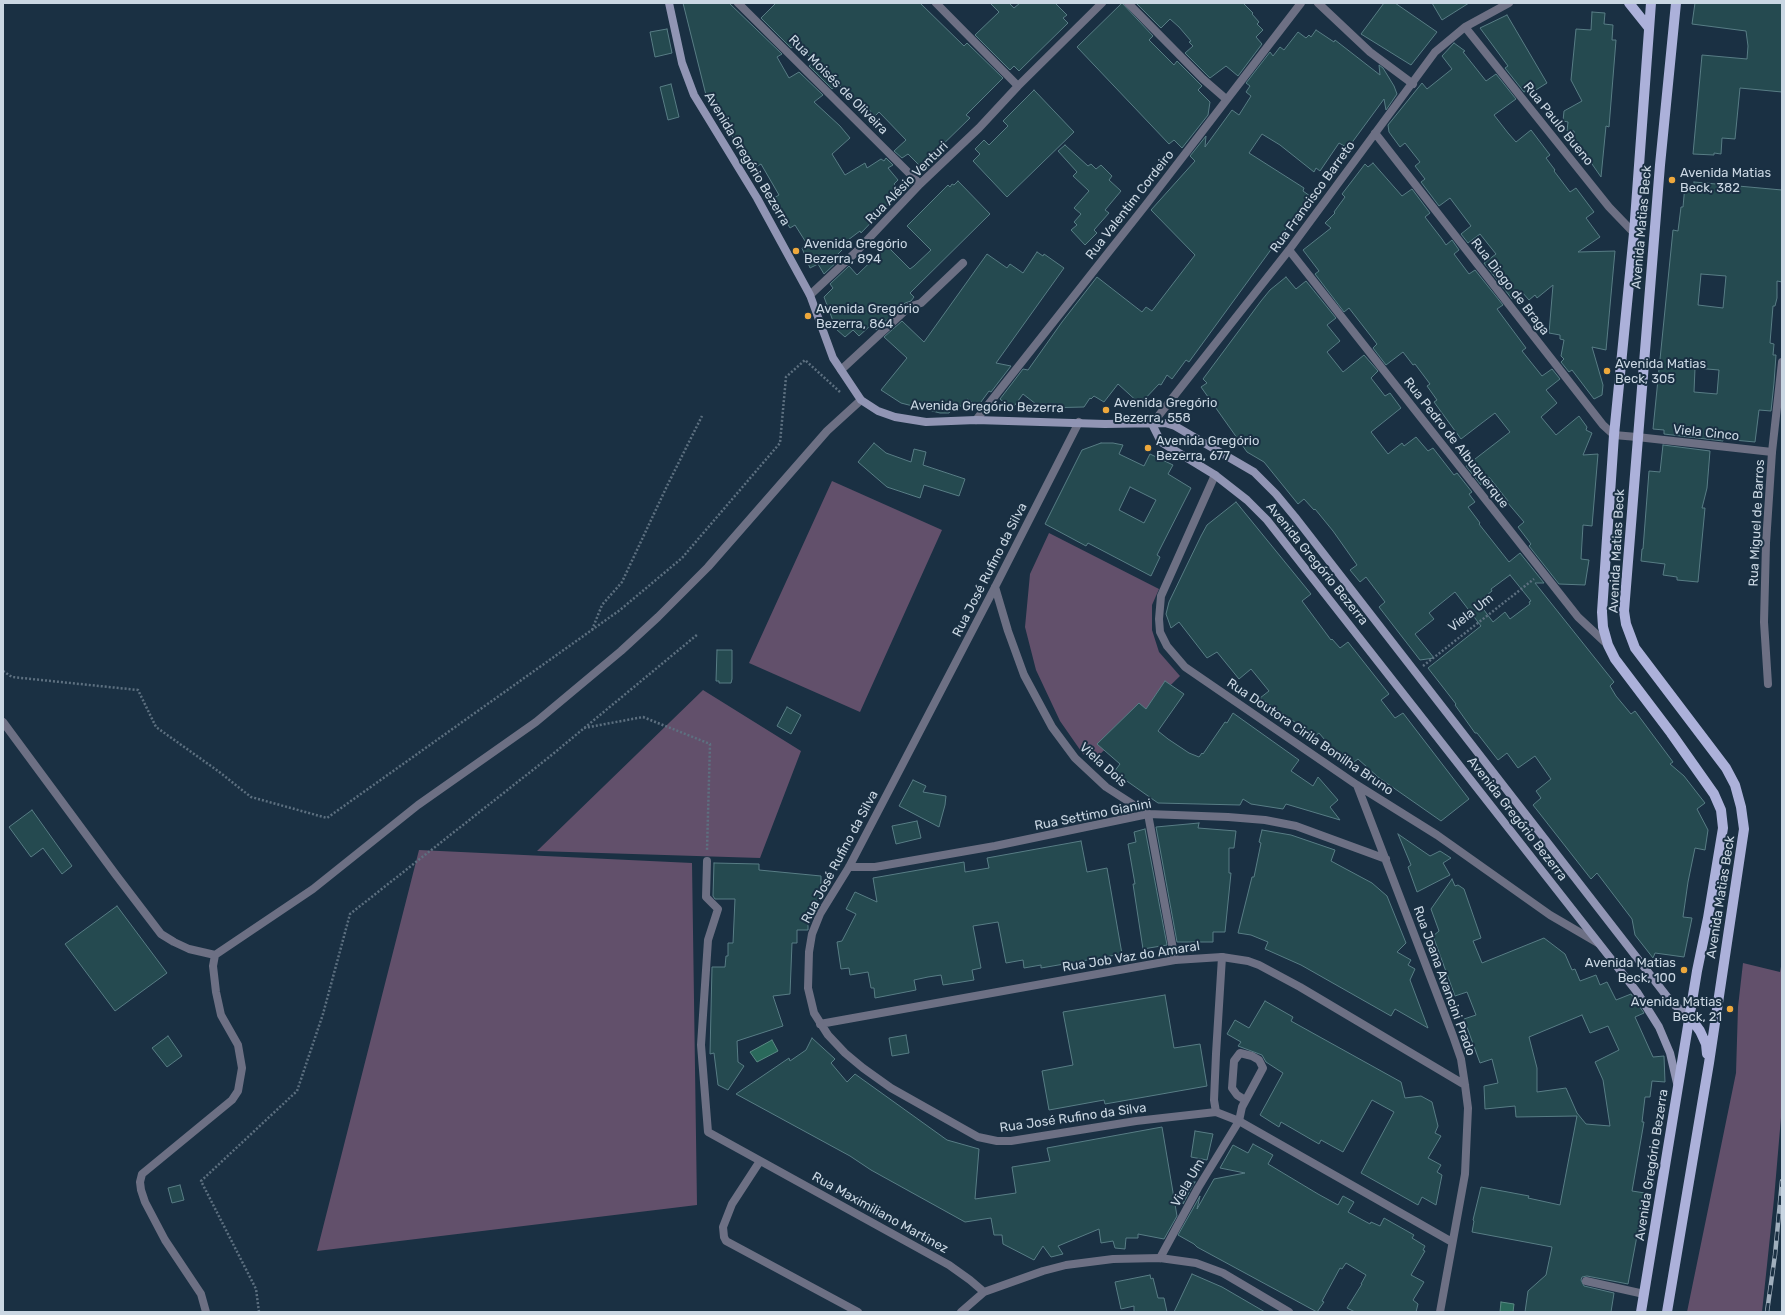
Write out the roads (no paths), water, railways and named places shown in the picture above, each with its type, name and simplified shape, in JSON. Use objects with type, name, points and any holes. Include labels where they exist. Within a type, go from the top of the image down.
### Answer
[{"type":"main road","points":[[1629,3],[1649,28]]},
{"type":"main road","name":"Avenida Matias Beck","points":[[1651,3],[1634,233],[1614,435],[1602,612],[1603,627],[1608,645],[1615,659],[1714,794],[1720,810],[1723,828],[1678,1086]]},
{"type":"main road","name":"Avenida Matias Beck","points":[[1676,3],[1660,165],[1624,611],[1626,624],[1632,641],[1640,656],[1726,768],[1737,790],[1744,820],[1744,840],[1726,941],[1709,1063]]},
{"type":"main road","points":[[1667,1312],[1709,1063],[1706,1044],[1700,1031],[1690,1017]]},
{"type":"main road","name":"Avenida Gregório Bezerra","points":[[1641,1312],[1678,1086]]},
{"type":"street","name":"Avenida Gregório Bezerra","points":[[669,3],[682,63],[694,95],[757,198],[810,295],[833,358],[861,400],[878,411],[895,417],[926,422],[976,420],[1164,423],[1174,426],[1254,472],[1276,494],[1295,517],[1672,1004],[1690,1017]]},
{"type":"street","name":"Rua Moisés de Oliveira","points":[[738,3],[920,184]]},
{"type":"street","points":[[936,3],[1018,86]]},
{"type":"street","name":"Rua Alésio Venturi","points":[[810,295],[856,252],[920,184],[979,128],[1018,86],[1102,3]]},
{"type":"street","points":[[1128,3],[1203,79],[1226,99]]},
{"type":"street","name":"Rua Valentim Cordeiro","points":[[976,420],[1145,206],[1301,3]]},
{"type":"street","points":[[1318,3],[1370,52],[1413,84]]},
{"type":"street","name":"Rua Francisco Barreto","points":[[1152,424],[1290,250],[1435,52],[1465,27],[1509,3]]},
{"type":"street","name":"Rua Paulo Bueno","points":[[1465,27],[1609,207],[1634,233]]},
{"type":"street","name":"Rua Diogo de Braga","points":[[1375,133],[1603,425],[1614,435]]},
{"type":"street","name":"Rua Pedro de Albuquerque","points":[[1290,250],[1542,572],[1578,616],[1608,645]]},
{"type":"street","points":[[840,370],[909,307],[921,304],[963,263]]},
{"type":"street","name":"Rua Miguel de Barros","points":[[1768,684],[1764,622],[1766,543],[1772,452],[1782,362]]},
{"type":"street","points":[[215,956],[313,889],[418,805],[536,722],[620,651],[658,617],[708,567],[827,431],[861,400]]},
{"type":"street","name":"Rua José Rufino da Silva","points":[[1079,422],[995,587],[849,866],[820,914],[812,934],[809,952],[808,988],[814,1013],[820,1024],[845,1053],[891,1088],[978,1137],[1011,1142],[1136,1121],[1216,1112],[1239,1121],[1452,1242]]},
{"type":"street","name":"Avenida Gregório Bezerra","points":[[1152,424],[1161,442],[1215,476],[1247,500],[1267,520],[1637,992],[1659,1027],[1670,1053],[1678,1086]]},
{"type":"street","points":[[1614,435],[1637,437]]},
{"type":"street","name":"Viela Cinco","points":[[1637,437],[1772,452]]},
{"type":"street","name":"Rua Doutora Cirila Bonilha Bruno","points":[[1215,476],[1161,596],[1159,610],[1160,632],[1167,646],[1185,667],[1357,785],[1437,835],[1550,915],[1598,942]]},
{"type":"street","name":"Viela Dois","points":[[995,587],[1008,631],[1024,675],[1052,727],[1075,758],[1106,787],[1148,814]]},
{"type":"street","points":[[3,722],[116,875],[162,934],[174,942],[215,956]]},
{"type":"street","name":"Rua Joana Avancini Prado","points":[[1357,785],[1453,1036],[1460,1059],[1465,1085],[1468,1108],[1468,1143],[1465,1174],[1440,1312]]},
{"type":"street","points":[[1148,814],[1175,960]]},
{"type":"street","name":"Rua Settimo Gianini","points":[[849,866],[875,867],[980,849],[1148,814],[1228,817],[1281,823],[1296,826],[1386,859]]},
{"type":"street","name":"Rua Maximiliano Martinez","points":[[707,861],[706,897],[718,909],[708,940],[701,1045],[708,1132],[949,1265],[984,1292]]},
{"type":"street","points":[[206,1312],[201,1294],[165,1240],[145,1202],[140,1182],[142,1174],[232,1100],[238,1091],[242,1068],[238,1045],[221,1015],[217,1000],[213,978],[215,956]]},
{"type":"street","points":[[1216,1112],[1214,1100],[1215,1070],[1222,957]]},
{"type":"street","name":"Rua Job Vaz do Amaral","points":[[820,1024],[1175,960],[1222,957],[1248,961],[1259,965],[1300,987],[1465,1085]]},
{"type":"street","name":"Viela Um","points":[[1160,1258],[1198,1188],[1239,1121],[1245,1100],[1263,1068],[1259,1060],[1252,1056],[1240,1054],[1234,1061],[1232,1088],[1237,1095],[1245,1100]]},
{"type":"street","points":[[760,1160],[732,1204],[723,1227],[726,1241],[858,1312]]},
{"type":"street","points":[[961,1312],[984,1292],[1043,1271],[1066,1265],[1113,1259],[1160,1258],[1196,1263],[1223,1273],[1289,1312]]},
{"type":"street","points":[[1586,1281],[1644,1294]]},
{"type":"railway","points":[[1767,1312],[1775,1255],[1782,1181]]},
{"type":"place","name":"Avenida Matias Beck, 382","points":[[1672,180]]},
{"type":"place","name":"Avenida Gregório Bezerra, 894","points":[[796,251]]},
{"type":"place","name":"Avenida Gregório Bezerra, 864","points":[[808,316]]},
{"type":"place","name":"Avenida Matias Beck, 305","points":[[1607,371]]},
{"type":"place","name":"Avenida Gregório Bezerra, 558","points":[[1106,410]]},
{"type":"place","name":"Avenida Gregório Bezerra, 677","points":[[1148,448]]},
{"type":"place","name":"Avenida Matias Beck, 100","points":[[1684,970]]},
{"type":"place","name":"Avenida Matias Beck, 21","points":[[1730,1009]]}]
